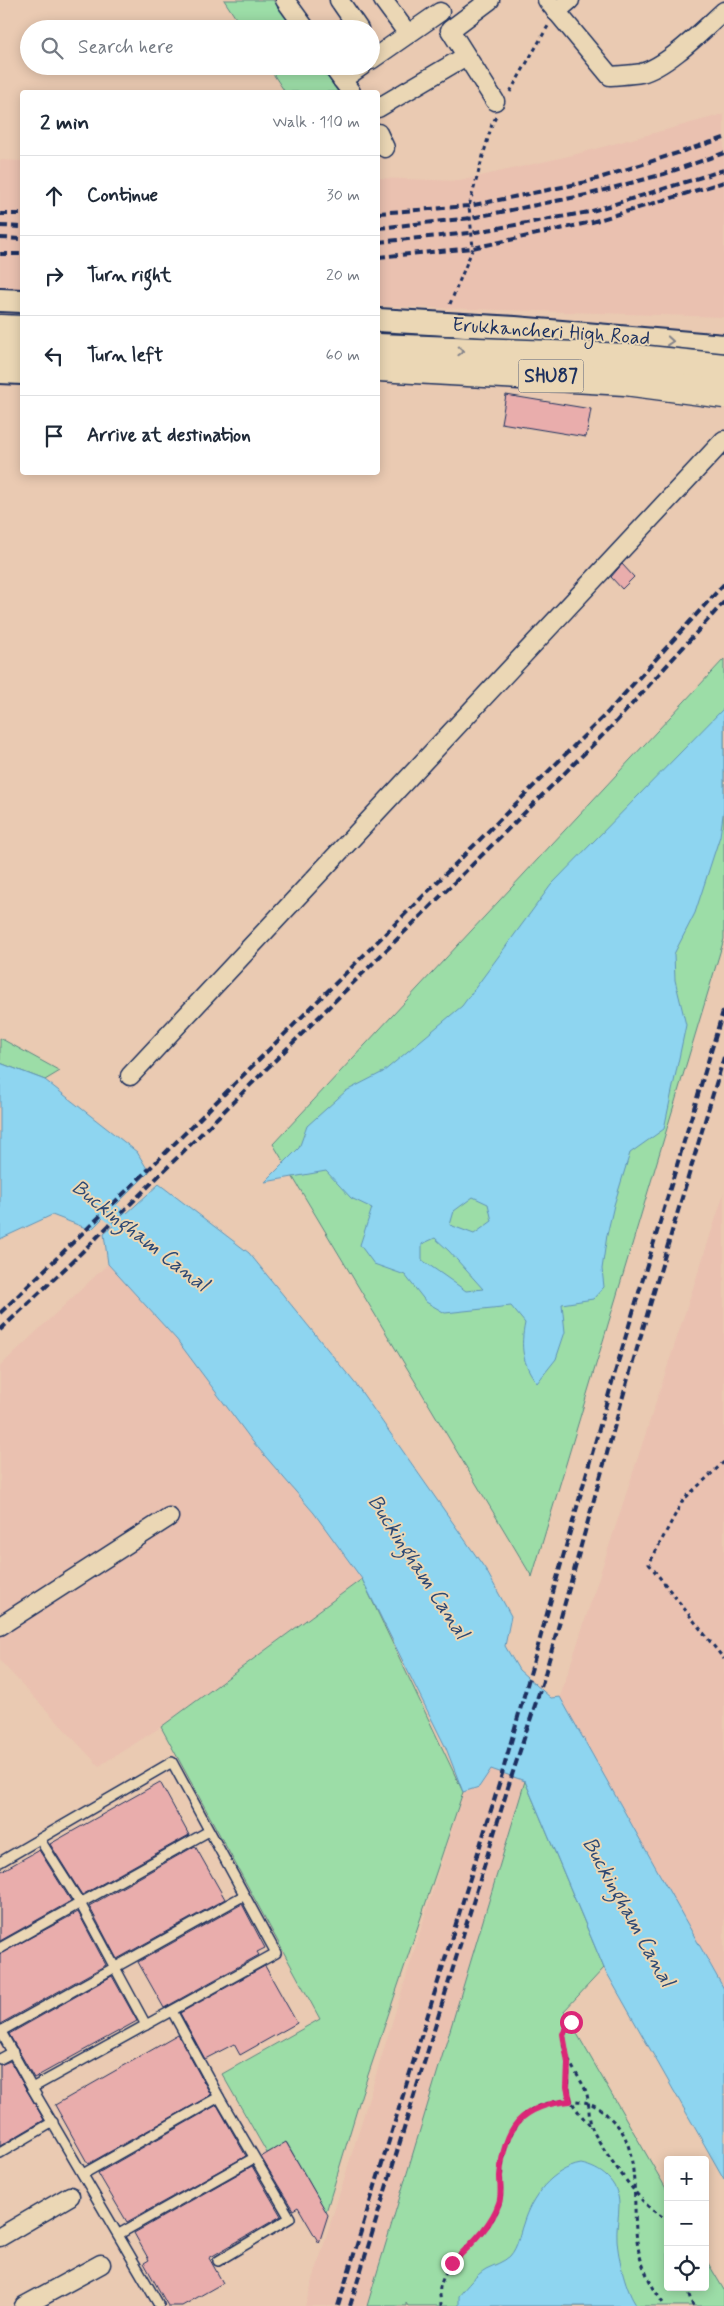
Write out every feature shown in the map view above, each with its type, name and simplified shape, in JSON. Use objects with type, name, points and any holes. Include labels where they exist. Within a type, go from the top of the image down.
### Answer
[{"type":"main road","points":[[0,329],[20,330]]},
{"type":"main road","name":"SHU87","points":[[380,348],[628,358],[724,368]]},
{"type":"main road","points":[[0,354],[20,354]]},
{"type":"main road","name":"SHU87","points":[[380,368],[625,381],[724,394]]},
{"type":"street","points":[[285,0],[299,20]]},
{"type":"street","points":[[339,0],[353,20]]},
{"type":"street","points":[[383,0],[408,34]]},
{"type":"street","points":[[450,30],[490,0]]},
{"type":"street","points":[[570,0],[551,6],[610,76],[642,72],[662,62],[685,46],[724,11]]},
{"type":"street","points":[[380,50],[408,34],[437,6],[466,56],[500,103]]},
{"type":"street","points":[[380,107],[466,56]]},
{"type":"street","points":[[0,300],[20,301]]},
{"type":"street","name":"Erukkancheri High Road","points":[[380,320],[724,346]]},
{"type":"street","points":[[429,381],[436,323]]},
{"type":"street","points":[[0,372],[20,373]]},
{"type":"street","points":[[380,380],[515,384],[724,403]]},
{"type":"street","points":[[130,1076],[724,440]]},
{"type":"street","points":[[0,1626],[169,1516]]},
{"type":"street","points":[[0,2236],[70,2196]]},
{"type":"street","points":[[24,2306],[101,2264]]},
{"type":"lane","points":[[0,1862],[172,1762],[276,1953],[32,2088]]},
{"type":"lane","points":[[0,1948],[209,1831]]},
{"type":"lane","points":[[40,1840],[80,1903],[146,2025]]},
{"type":"lane","points":[[159,2305],[0,2031],[244,1896]]},
{"type":"lane","points":[[172,2011],[219,2097],[290,2218],[218,2260]]},
{"type":"lane","points":[[0,2059],[13,2052]]},
{"type":"lane","points":[[83,2174],[219,2097]]},
{"type":"lane","points":[[0,2152],[53,2122]]},
{"type":"lane","points":[[118,2234],[254,2158]]},
{"type":"path","points":[[436,323],[473,248],[469,206],[492,124],[500,103],[551,6]]},
{"type":"path","points":[[724,1462],[683,1500],[649,1564],[724,1659]]},
{"type":"path","points":[[571,2022],[563,2034],[568,2063],[567,2087],[570,2101],[592,2128],[634,2191],[649,2207],[664,2219]]},
{"type":"path","points":[[568,2063],[584,2086],[589,2103],[592,2128]]},
{"type":"path","points":[[442,2306],[440,2288],[452,2263],[492,2219],[500,2201],[504,2146],[516,2125],[526,2113],[539,2106],[570,2101],[589,2103],[603,2110],[624,2136],[629,2151],[634,2191],[636,2240],[640,2259],[652,2286],[665,2306]]},
{"type":"path","points":[[687,2291],[693,2306]]},
{"type":"shaded area","points":[[724,114],[724,317],[380,306],[380,178],[459,181],[573,155]]},
{"type":"shaded area","points":[[0,160],[20,161],[20,294],[0,293]]},
{"type":"shaded area","points":[[724,1193],[724,1989],[560,1697]]},
{"type":"shaded area","points":[[108,1264],[177,1340],[253,1442],[314,1513],[362,1579],[161,1727],[99,1766],[0,1661],[0,1366]]},
{"type":"shaded area","points":[[491,1769],[525,1781],[367,2306],[305,2306],[463,1792],[479,1787]]},
{"type":"green space","points":[[224,0],[273,0],[288,20],[237,20]]},
{"type":"green space","points":[[274,75],[326,75],[337,90],[284,90]]},
{"type":"green space","points":[[724,659],[724,939],[532,1577],[273,1144]]},
{"type":"green space","points":[[0,1038],[60,1071],[45,1080],[0,1063]]},
{"type":"green space","points":[[362,1579],[463,1792],[362,2093],[326,2212],[287,2143],[267,2153],[222,2074],[320,2019],[161,1727]]},
{"type":"green space","points":[[525,1781],[604,1968],[564,2011],[664,2185],[664,2291],[709,2291],[709,2265],[724,2290],[724,2306],[408,2306],[406,2303],[406,2306],[367,2306]]},
{"type":"water","points":[[724,708],[724,808],[720,836],[695,913],[674,954],[675,980],[686,1025],[664,1129],[630,1153],[607,1235],[602,1269],[604,1287],[593,1299],[562,1304],[565,1332],[556,1359],[537,1383],[525,1362],[523,1340],[525,1323],[511,1306],[445,1313],[426,1302],[405,1275],[374,1264],[360,1245],[372,1208],[351,1198],[326,1171],[265,1182],[299,1148],[307,1126],[346,1091],[383,1072],[462,1006],[551,885]],"holes":[[[473,1197],[488,1204],[492,1221],[474,1234],[450,1225],[454,1211]],[[435,1238],[449,1251],[483,1289],[466,1291],[422,1260],[422,1244]]]},
{"type":"water","points":[[0,1063],[45,1080],[137,1152],[149,1172],[91,1230],[52,1215],[0,1239]]},
{"type":"water","points":[[159,1184],[249,1253],[358,1387],[486,1570],[511,1616],[505,1646],[519,1670],[551,1698],[560,1697],[724,1989],[724,2179],[604,1968],[525,1781],[491,1769],[479,1787],[463,1792],[446,1748],[362,1579],[314,1513],[253,1442],[177,1340],[108,1264],[104,1234]]},
{"type":"water","points":[[581,2164],[595,2169],[608,2177],[616,2189],[619,2205],[617,2236],[619,2256],[629,2292],[637,2306],[459,2306],[459,2296],[475,2278],[486,2269],[505,2260],[513,2252],[531,2204],[537,2194],[552,2178],[571,2167]]},
{"type":"building","points":[[506,395],[591,409],[586,437],[501,423]]},
{"type":"building","points":[[622,564],[634,577],[622,589],[611,577]]},
{"type":"building","points":[[160,1782],[189,1835],[82,1895],[50,1844]]},
{"type":"building","points":[[195,1846],[225,1899],[117,1959],[89,1906]]},
{"type":"building","points":[[39,1850],[71,1901],[0,1941],[0,1872]]},
{"type":"building","points":[[242,1904],[265,1948],[257,1952],[259,1955],[164,2008],[138,1962]]},
{"type":"building","points":[[78,1912],[106,1965],[0,2024],[0,1954]]},
{"type":"building","points":[[265,1966],[297,2023],[240,2055],[234,2044],[205,2059],[180,2013]]},
{"type":"building","points":[[112,1976],[137,2021],[34,2078],[9,2034]]},
{"type":"building","points":[[178,2035],[211,2095],[88,2164],[55,2105]]},
{"type":"building","points":[[10,2061],[44,2120],[0,2146],[0,2065]]},
{"type":"building","points":[[217,2105],[246,2156],[127,2222],[98,2173]]},
{"type":"building","points":[[286,2142],[328,2215],[319,2243],[298,2207],[293,2210],[261,2157]]},
{"type":"building","points":[[252,2166],[281,2216],[209,2258],[223,2283],[182,2306],[168,2306],[144,2263],[149,2260],[134,2233]]},
{"type":"waterway","name":"Buckingham Canal","points":[[89,1195],[140,1235]]},
{"type":"railway","points":[[380,213],[469,206],[587,182],[724,138]]},
{"type":"railway","points":[[380,228],[471,218],[586,195],[664,174],[724,153]]},
{"type":"railway","points":[[380,242],[470,233],[589,212],[724,170]]},
{"type":"railway","points":[[380,257],[473,248],[592,222],[724,182]]},
{"type":"railway","points":[[0,214],[20,214]]},
{"type":"railway","points":[[0,226],[20,227]]},
{"type":"railway","points":[[0,238],[20,239]]},
{"type":"railway","points":[[0,254],[20,254]]},
{"type":"railway","points":[[0,1313],[151,1167],[607,713],[724,584]]},
{"type":"railway","points":[[0,1330],[75,1259],[614,724],[724,602]]},
{"type":"railway","points":[[338,2306],[500,1781],[613,1379],[724,1008]]},
{"type":"railway","points":[[350,2306],[510,1781],[543,1681],[627,1382],[724,1057]]},
{"type":"route","points":[[452,2263],[476,2240],[492,2219],[500,2201],[500,2176],[504,2146],[516,2125],[526,2113],[539,2106],[570,2101],[567,2087],[568,2063],[563,2034],[571,2022]]}]
